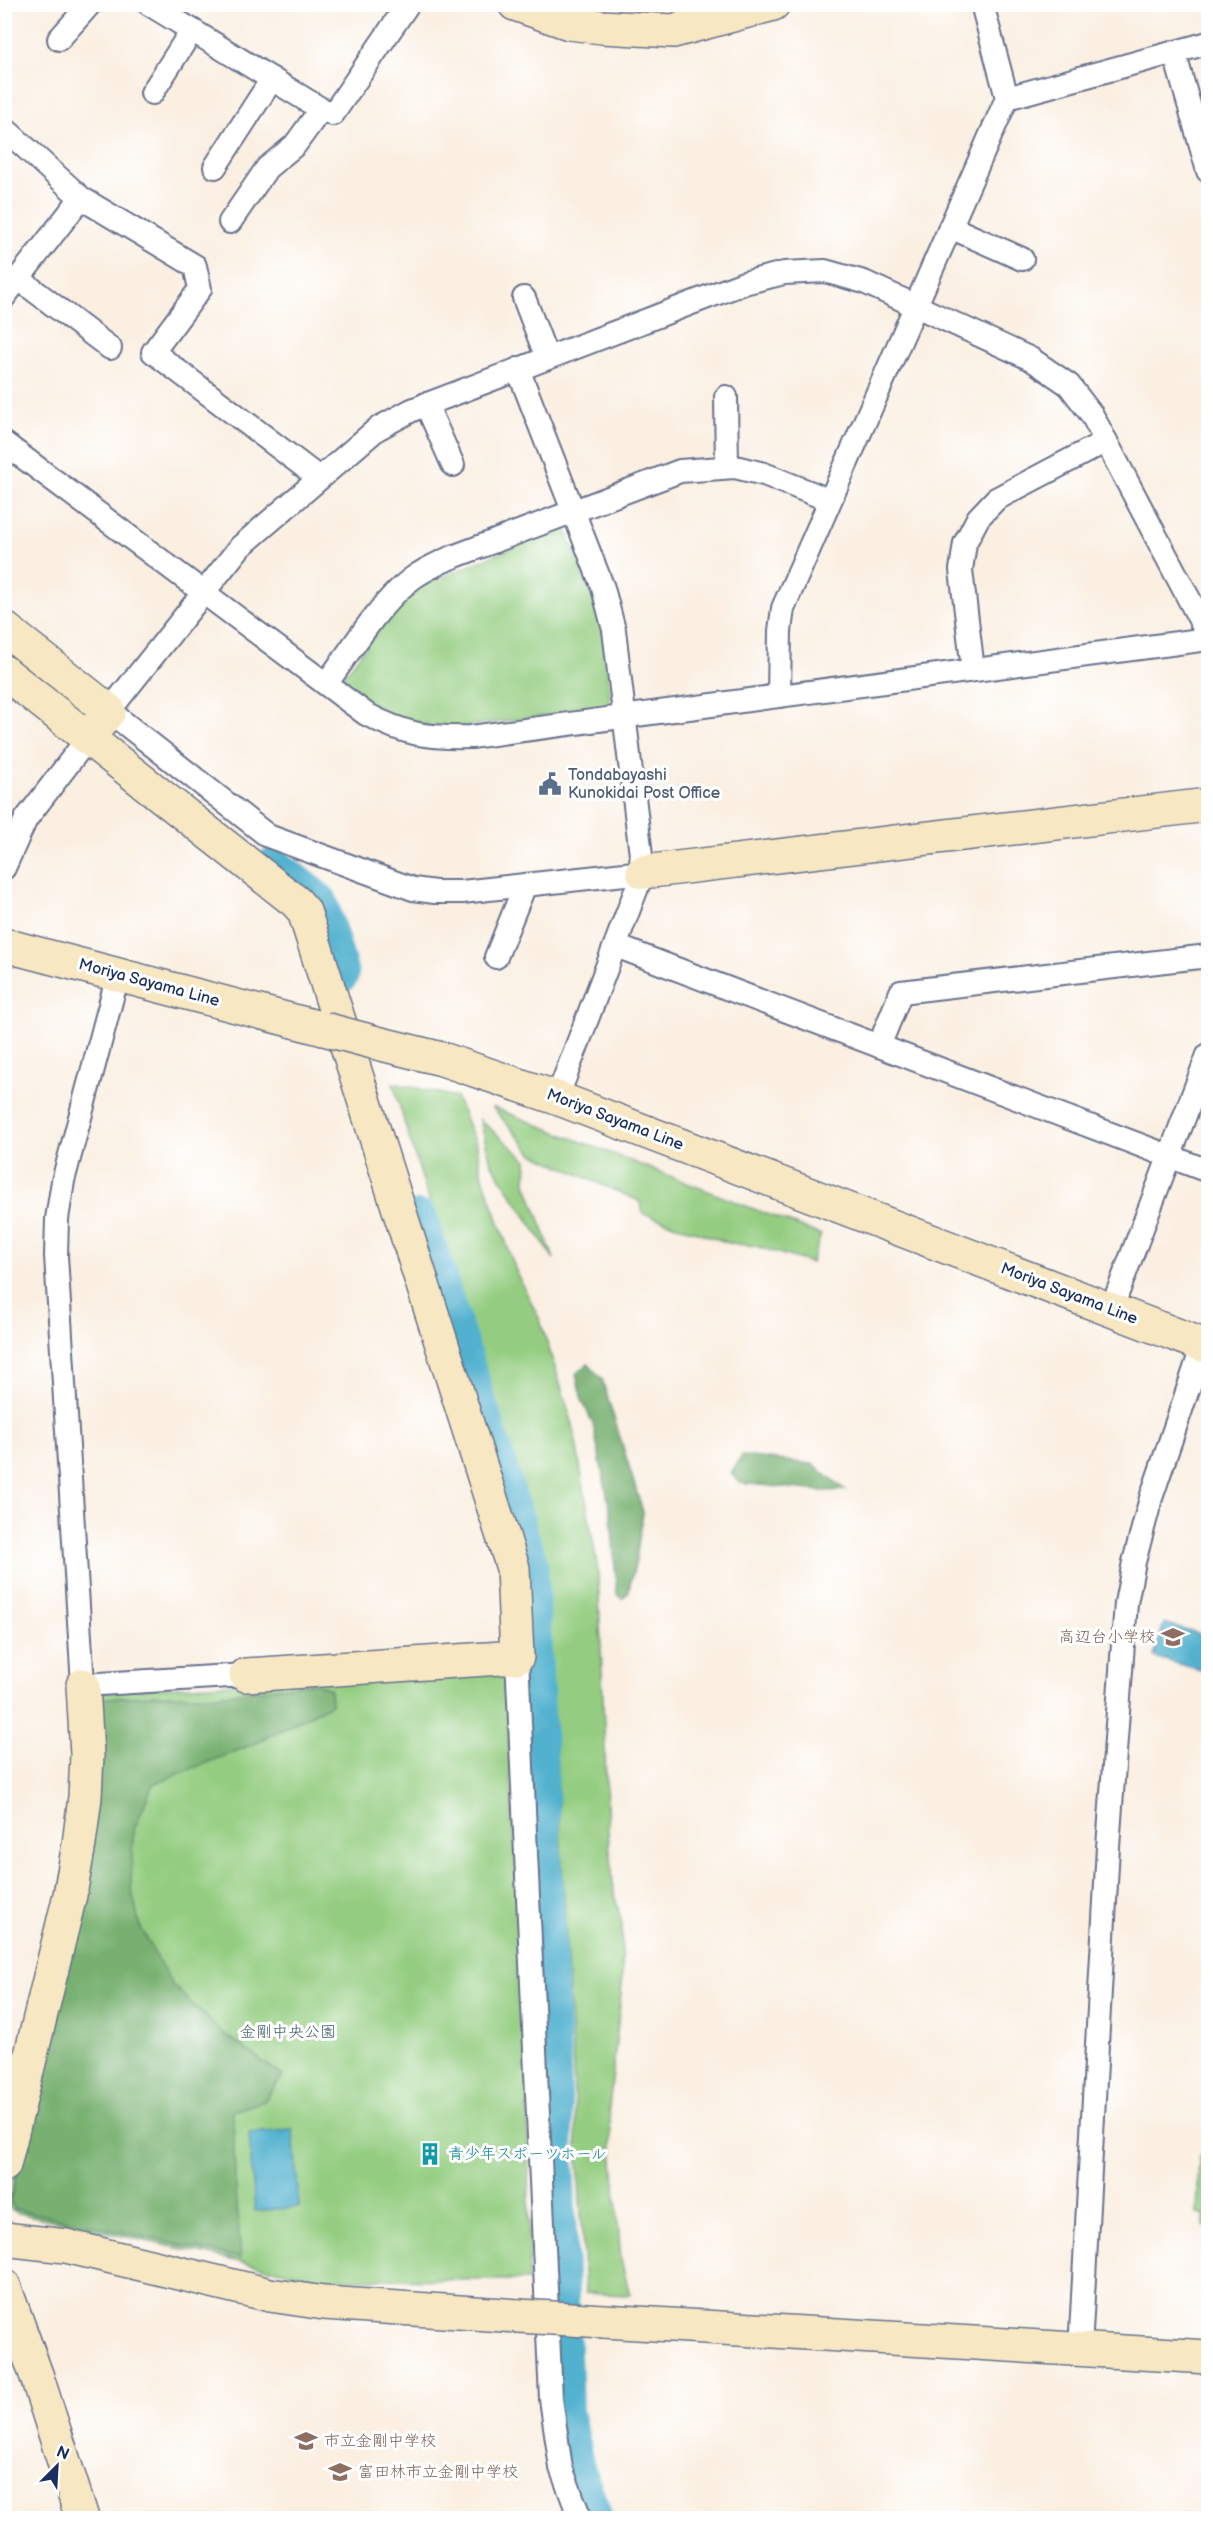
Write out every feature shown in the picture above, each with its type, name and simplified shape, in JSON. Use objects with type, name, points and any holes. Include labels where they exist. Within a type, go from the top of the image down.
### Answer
[{"type":"street","points":[[59,39],[90,4]]},
{"type":"street","points":[[149,4],[321,109],[333,114],[408,4]]},
{"type":"street","points":[[515,4],[569,23],[673,31],[705,14],[773,4]]},
{"type":"street","points":[[779,696],[780,631],[783,608],[1007,98],[982,4]]},
{"type":"street","points":[[152,93],[192,30]]},
{"type":"street","points":[[1007,98],[1209,43]]},
{"type":"street","points":[[1174,52],[1209,171]]},
{"type":"street","points":[[215,167],[272,79]]},
{"type":"street","points":[[230,222],[267,168],[295,145],[321,109]]},
{"type":"street","points":[[4,128],[81,198],[195,266],[201,289],[153,352],[319,478]]},
{"type":"street","points":[[4,297],[81,198]]},
{"type":"street","points":[[950,227],[1022,259]]},
{"type":"street","points":[[4,443],[203,592],[326,684],[366,714],[391,728],[416,735],[471,737],[1209,637],[1092,414],[1069,385],[1031,359],[864,282],[825,271],[784,273],[744,283],[426,404],[377,429],[240,547],[203,592],[99,724],[26,819],[4,868]]},
{"type":"street","points":[[19,279],[110,348]]},
{"type":"street","points":[[524,298],[547,358]]},
{"type":"street","points":[[518,369],[603,588],[614,630],[643,872],[557,1098]]},
{"type":"street","points":[[726,397],[727,467]]},
{"type":"street","points":[[426,404],[453,465]]},
{"type":"street","points":[[973,670],[961,570],[965,543],[978,518],[996,499],[1106,441]]},
{"type":"street","points":[[326,684],[377,615],[407,582],[426,569],[680,471],[727,467],[764,474],[829,500]]},
{"type":"street","points":[[4,628],[99,724],[304,911],[513,1568],[551,2399],[561,2468],[580,2518]]},
{"type":"street","points":[[4,672],[99,724],[268,836],[412,889],[435,892],[462,892],[643,872],[1209,805]]},
{"type":"street","points":[[496,957],[525,885]]},
{"type":"street","name":"Moriya Sayama Line","points":[[4,945],[442,1059],[557,1098],[1206,1346]]},
{"type":"street","points":[[616,946],[1209,1172]]},
{"type":"street","points":[[879,1046],[901,992],[1209,956]]},
{"type":"street","points":[[4,2165],[72,1885],[86,1797],[87,1755],[56,1256],[57,1219],[63,1181],[118,975]]},
{"type":"street","points":[[1111,1310],[1209,1055]]},
{"type":"street","points":[[1080,2350],[1108,1847],[1126,1603],[1151,1498],[1206,1346]]},
{"type":"street","points":[[83,1685],[517,1657]]},
{"type":"street","points":[[4,2239],[66,2246],[270,2295],[324,2303],[1209,2357]]},
{"type":"street","points":[[4,2286],[38,2377],[82,2518]]},
{"type":"green space","points":[[556,529],[566,529],[606,634],[610,698],[606,708],[446,729],[380,715],[339,682],[407,592]]},
{"type":"green space","points":[[393,1083],[456,1097],[477,1145],[481,1171],[517,1274],[540,1320],[573,1425],[598,1570],[608,1832],[614,1893],[622,1924],[622,1984],[609,2109],[621,2260],[630,2295],[585,2293],[546,1564]]},
{"type":"green space","points":[[492,1107],[821,1235],[811,1263],[756,1246],[729,1243],[644,1214],[639,1201],[533,1154]]},
{"type":"green space","points":[[480,1120],[527,1160],[526,1183],[554,1259],[491,1163]]},
{"type":"green space","points":[[588,1364],[602,1379],[643,1512],[636,1561],[628,1593],[622,1599],[617,1594],[611,1515],[593,1424],[582,1400],[576,1374]]},
{"type":"green space","points":[[742,1456],[812,1464],[845,1490],[822,1491],[739,1483],[731,1473]]},
{"type":"green space","name":"金剛中央公園","points":[[505,1667],[528,2092],[529,2280],[319,2279],[19,2213],[8,2208],[94,1692]]},
{"type":"green space","points":[[315,1683],[330,1689],[331,1704],[256,1743],[153,1784],[133,1832],[131,1885],[139,1924],[172,1985],[223,2033],[283,2076],[264,2101],[233,2111],[241,2258],[15,2209],[10,2202],[82,1888],[98,1699],[154,1695],[216,1695]]},
{"type":"green space","points":[[1199,2155],[1208,2156],[1208,2226],[1204,2226],[1204,2215],[1197,2214]]},
{"type":"water","points":[[1164,1623],[1208,1636],[1208,1672],[1154,1657]]},
{"type":"water","points":[[293,2130],[299,2207],[255,2211],[249,2133]]},
{"type":"waterway","points":[[4,654],[48,688]]},
{"type":"waterway","points":[[274,866],[319,902],[340,974]]},
{"type":"waterway","points":[[419,1219],[529,1563],[550,2014],[564,2411],[576,2469],[594,2518]]},
{"type":"place","name":"Tondabayashi Kunokidai Post Office","points":[[550,784]]},
{"type":"place","name":"高辺台小学校","points":[[1173,1637]]},
{"type":"place","name":"青少年スポーツホール","points":[[430,2154]]},
{"type":"place","name":"市立金剛中学校","points":[[306,2441]]},
{"type":"place","name":"富田林市立金剛中学校","points":[[340,2472]]}]
